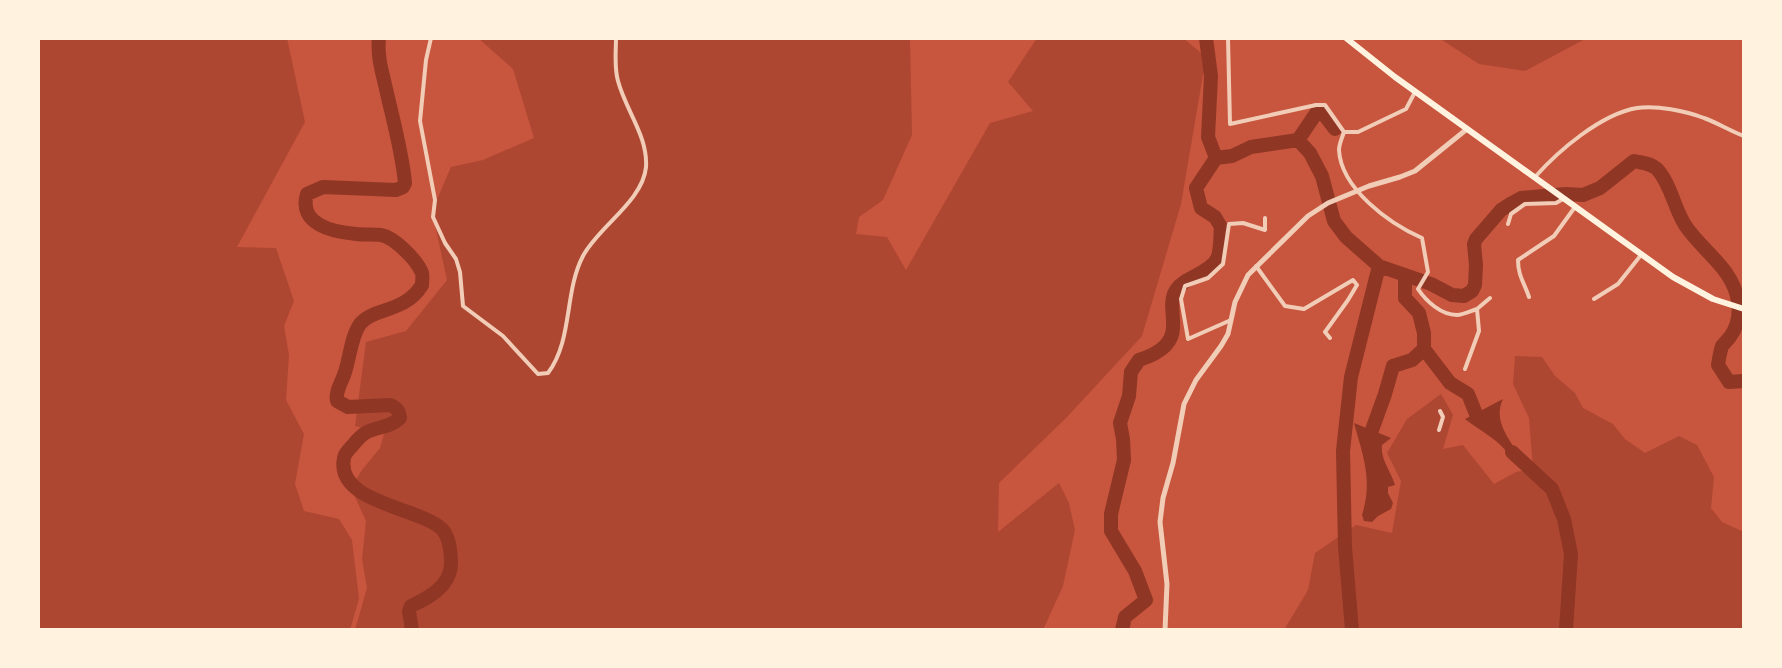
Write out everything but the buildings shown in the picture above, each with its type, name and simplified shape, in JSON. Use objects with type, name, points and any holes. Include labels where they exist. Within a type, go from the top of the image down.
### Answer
[{"type":"main road","points":[[1346,38],[1641,255],[1694,290],[1744,309]]},
{"type":"street","points":[[431,38],[420,121],[435,200],[433,217],[439,234],[456,259],[463,306],[503,336],[538,374],[548,373],[554,365],[582,257],[632,197],[646,171],[646,147],[617,78],[616,38]]},
{"type":"street","points":[[1228,38],[1230,124],[1325,105],[1344,132]]},
{"type":"street","points":[[1344,132],[1358,132],[1406,109],[1416,92]]},
{"type":"street","points":[[1534,178],[1594,126],[1637,108],[1675,110],[1705,118],[1744,136]]},
{"type":"street","points":[[1165,630],[1167,584],[1160,522],[1186,396],[1228,334],[1235,302],[1248,275],[1308,216],[1356,191],[1415,171],[1467,129]]},
{"type":"street","points":[[1344,132],[1339,147],[1342,163],[1356,191],[1405,231],[1422,238],[1428,272],[1418,289],[1424,297],[1442,311],[1457,315],[1477,309],[1490,298]]},
{"type":"street","points":[[1508,224],[1511,214],[1525,204],[1556,203],[1563,199]]},
{"type":"street","points":[[1529,297],[1518,274],[1518,260],[1554,236],[1575,207]]},
{"type":"street","points":[[1231,320],[1188,339],[1181,299],[1185,286],[1208,278],[1223,264],[1229,224],[1243,223],[1265,230],[1265,218]]},
{"type":"street","points":[[1594,299],[1618,284],[1641,255]]},
{"type":"street","points":[[1256,266],[1285,306],[1292,308],[1304,309],[1353,280],[1357,285],[1325,332],[1330,338]]},
{"type":"street","points":[[1465,369],[1479,331],[1477,309]]},
{"type":"street","points":[[1439,430],[1443,417],[1440,411]]},
{"type":"shaded area","points":[[38,38],[287,38],[305,122],[237,247],[276,248],[294,301],[284,326],[289,355],[286,400],[304,434],[295,484],[304,511],[339,519],[352,540],[359,599],[350,630],[38,630]]},
{"type":"shaded area","points":[[478,38],[912,38],[912,135],[883,200],[859,217],[856,234],[887,237],[906,270],[990,123],[1033,111],[1008,82],[1037,38],[1183,38],[1206,57],[1181,204],[1142,336],[1067,417],[999,483],[998,532],[1059,483],[1069,503],[1075,530],[1063,586],[1043,630],[355,630],[367,588],[362,559],[366,521],[351,488],[380,448],[384,434],[355,426],[366,342],[406,331],[447,280],[432,211],[451,167],[483,160],[534,138],[513,69]]},
{"type":"shaded area","points":[[1439,38],[1587,38],[1525,71],[1479,64]]},
{"type":"shaded area","points":[[1515,356],[1542,357],[1555,376],[1575,393],[1583,408],[1613,424],[1625,439],[1645,453],[1679,436],[1697,445],[1714,477],[1711,508],[1722,522],[1744,532],[1744,630],[1284,630],[1308,590],[1315,553],[1356,525],[1392,533],[1401,481],[1387,453],[1407,419],[1441,394],[1453,415],[1443,449],[1463,445],[1494,484],[1516,472],[1533,469],[1529,418],[1513,384]]},
{"type":"shaded area","points":[[1503,399],[1500,419],[1515,449],[1512,452],[1506,451],[1465,419]]},
{"type":"shaded area","points":[[1354,423],[1391,438],[1382,445],[1382,450],[1395,485],[1388,487],[1393,503],[1391,509],[1372,522],[1364,521],[1362,515],[1367,479]]},
{"type":"waterway","points":[[379,38],[380,64],[400,147],[405,183],[396,190],[323,187],[307,194],[306,204],[307,213],[312,219],[328,228],[347,233],[381,235],[392,240],[410,256],[422,273],[422,285],[407,301],[360,324],[337,397],[337,401],[348,407],[390,405],[400,415],[392,424],[363,435],[346,454],[345,473],[352,485],[381,502],[431,521],[442,529],[448,541],[450,572],[437,591],[411,606],[412,630]]},
{"type":"waterway","points":[[1206,38],[1211,76],[1208,137],[1216,158],[1232,156],[1251,147],[1298,140],[1310,153],[1322,176],[1334,221],[1346,237],[1379,266],[1431,284],[1452,295],[1464,296],[1472,291],[1475,285],[1476,239],[1501,210],[1512,203],[1521,198],[1583,195],[1600,188],[1634,161],[1655,167],[1666,182],[1685,225],[1724,269],[1735,289],[1738,320],[1733,333],[1722,346],[1718,365],[1729,382],[1744,381]]},
{"type":"waterway","points":[[1298,140],[1317,112],[1322,112],[1335,129]]},
{"type":"waterway","points":[[1122,630],[1125,617],[1146,600],[1135,571],[1111,531],[1111,514],[1124,460],[1120,423],[1129,396],[1131,372],[1139,360],[1157,352],[1170,339],[1176,290],[1217,259],[1221,227],[1215,217],[1201,208],[1196,188],[1216,158]]},
{"type":"waterway","points":[[1352,630],[1345,547],[1343,451],[1351,377],[1379,266]]},
{"type":"waterway","points":[[1405,275],[1405,298],[1419,313],[1424,349],[1450,383],[1468,394],[1476,414]]},
{"type":"waterway","points":[[1372,430],[1393,366],[1412,360],[1424,349]]},
{"type":"waterway","points":[[1512,452],[1552,489],[1564,519],[1571,554],[1566,630]]}]
